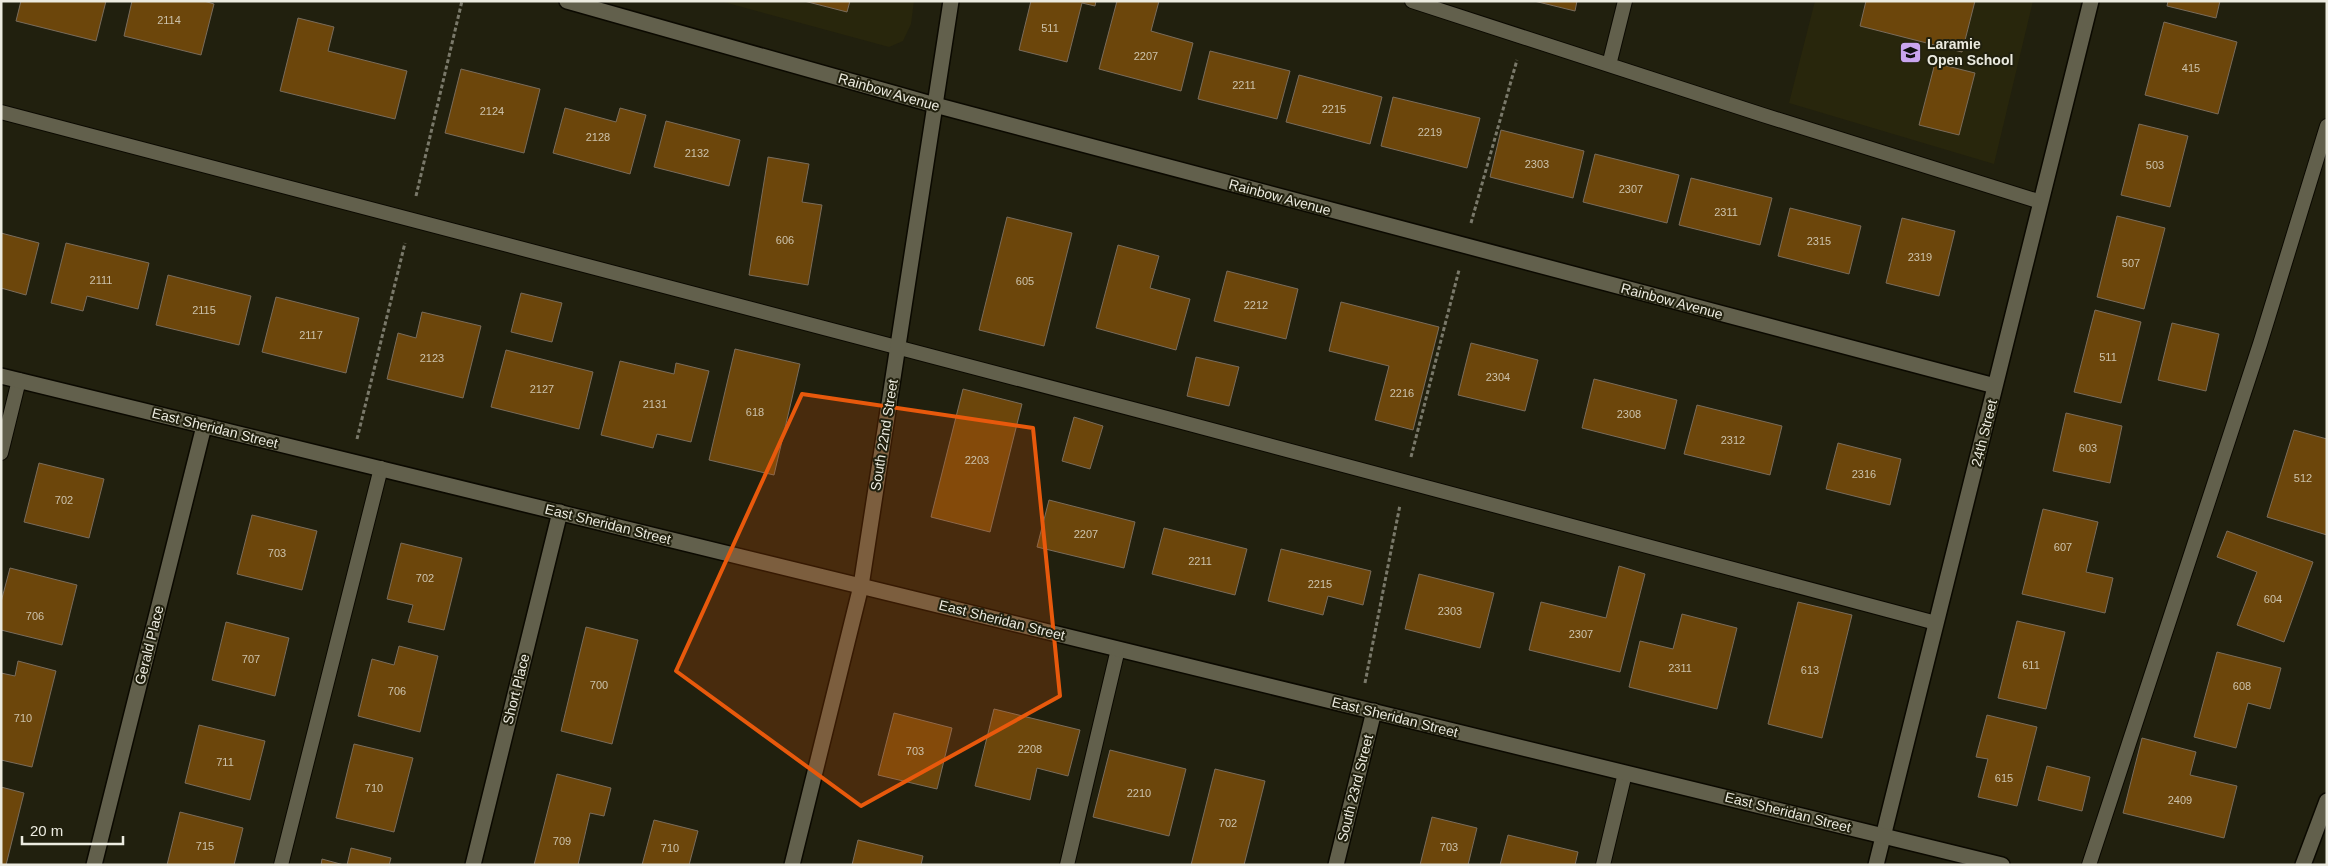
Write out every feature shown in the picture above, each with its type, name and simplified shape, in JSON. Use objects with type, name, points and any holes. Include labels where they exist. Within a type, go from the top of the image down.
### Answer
[{"type":"street","name":"South 22nd Street","points":[[792,865],[861,586],[951,1]]},
{"type":"street","name":"24th Street","points":[[1876,865],[2091,1]]},
{"type":"street","name":"Rainbow Avenue","points":[[570,2],[935,105],[1995,386]]},
{"type":"street","name":"East Sheridan Street","points":[[1,376],[2002,865]]},
{"type":"street","name":"Gerald Place","points":[[94,865],[204,426]]},
{"type":"street","name":"Short Place","points":[[473,865],[560,512]]},
{"type":"street","name":"South 23rd Street","points":[[1336,865],[1367,710]]},
{"type":"street","points":[[2303,865],[2327,801]]},
{"type":"lane","points":[[1412,1],[2041,202]]},
{"type":"lane","points":[[1609,65],[1625,1]]},
{"type":"lane","points":[[1,112],[1405,481],[1936,623]]},
{"type":"lane","points":[[2089,865],[2257,354],[2327,126]]},
{"type":"lane","points":[[1,453],[19,380]]},
{"type":"lane","points":[[281,865],[381,468]]},
{"type":"lane","points":[[1067,865],[1118,649]]},
{"type":"lane","points":[[1603,865],[1625,773]]},
{"type":"path","points":[[1367,710],[1405,481],[1465,246],[1524,37]]},
{"type":"highlighted area","points":[[802,394],[1033,428],[1060,696],[861,806],[676,671]]},
{"type":"shaded area","points":[[720,1],[914,1],[911,24],[903,41],[889,47]]},
{"type":"shaded area","name":"Laramie Open School","points":[[1815,1],[2033,1],[1994,164],[1789,103]]},
{"type":"building","points":[[21,1],[106,1],[96,41],[16,21]]},
{"type":"building","points":[[132,1],[204,1],[214,4],[201,55],[124,36]]},
{"type":"building","points":[[804,1],[850,1],[847,12]]},
{"type":"building","points":[[1031,1],[1096,1],[1095,6],[1082,3],[1067,62],[1019,50]]},
{"type":"building","points":[[1117,1],[1159,1],[1151,31],[1193,43],[1181,91],[1099,69]]},
{"type":"building","points":[[1534,1],[1577,1],[1575,11]]},
{"type":"building","points":[[1866,1],[1975,1],[1962,52],[1860,26]]},
{"type":"building","points":[[2168,1],[2220,1],[2216,18],[2167,6]]},
{"type":"building","points":[[298,18],[334,27],[328,51],[407,71],[395,119],[280,91]]},
{"type":"building","points":[[2164,22],[2237,42],[2218,114],[2145,95]]},
{"type":"building","points":[[1210,51],[1290,71],[1277,119],[1198,99]]},
{"type":"building","points":[[1935,63],[1975,73],[1959,135],[1919,125]]},
{"type":"building","points":[[461,69],[540,89],[524,153],[445,133]]},
{"type":"building","points":[[1299,75],[1382,97],[1370,144],[1286,122]]},
{"type":"building","points":[[1393,97],[1480,118],[1467,168],[1381,146]]},
{"type":"building","points":[[565,108],[616,122],[620,108],[646,115],[630,174],[553,153]]},
{"type":"building","points":[[666,121],[740,140],[729,186],[654,167]]},
{"type":"building","points":[[2139,124],[2188,136],[2170,207],[2121,195]]},
{"type":"building","points":[[1501,130],[1584,151],[1573,198],[1490,177]]},
{"type":"building","points":[[1595,154],[1679,175],[1667,223],[1583,202]]},
{"type":"building","points":[[768,157],[809,164],[802,202],[822,205],[808,285],[749,275]]},
{"type":"building","points":[[1691,178],[1772,198],[1760,245],[1679,225]]},
{"type":"building","points":[[1790,208],[1861,226],[1849,274],[1778,256]]},
{"type":"building","points":[[2117,216],[2165,228],[2144,309],[2097,297]]},
{"type":"building","points":[[1007,217],[1072,233],[1044,346],[979,330]]},
{"type":"building","points":[[1902,218],[1955,231],[1939,296],[1886,283]]},
{"type":"building","points":[[1,233],[39,243],[26,295],[1,288]]},
{"type":"building","points":[[66,243],[149,263],[138,309],[87,296],[83,311],[51,303]]},
{"type":"building","points":[[1118,245],[1159,256],[1150,288],[1190,299],[1176,350],[1096,328]]},
{"type":"building","points":[[1227,271],[1298,289],[1286,339],[1214,321]]},
{"type":"building","points":[[168,275],[251,296],[239,345],[156,325]]},
{"type":"building","points":[[521,293],[562,303],[552,342],[511,332]]},
{"type":"building","points":[[276,297],[359,318],[346,373],[262,352]]},
{"type":"building","points":[[1341,302],[1439,327],[1413,430],[1375,420],[1389,366],[1329,351]]},
{"type":"building","points":[[2095,310],[2141,322],[2121,403],[2074,392]]},
{"type":"building","points":[[422,312],[481,326],[463,398],[387,379],[398,333],[416,338]]},
{"type":"building","points":[[2172,323],[2219,334],[2206,391],[2158,380]]},
{"type":"building","points":[[1471,343],[1538,360],[1525,411],[1458,395]]},
{"type":"building","points":[[735,349],[800,364],[774,475],[709,460]]},
{"type":"building","points":[[506,350],[593,372],[579,429],[491,407]]},
{"type":"building","points":[[1196,357],[1239,367],[1229,406],[1187,396]]},
{"type":"building","points":[[620,361],[674,374],[676,363],[709,371],[691,442],[657,434],[653,448],[601,435]]},
{"type":"building","points":[[1594,379],[1677,400],[1665,449],[1582,428]]},
{"type":"building","points":[[963,389],[1022,404],[990,532],[931,517]]},
{"type":"building","points":[[1697,405],[1782,426],[1770,475],[1684,454]]},
{"type":"building","points":[[2066,413],[2122,426],[2110,483],[2053,471]]},
{"type":"building","points":[[1074,417],[1103,426],[1090,469],[1062,461]]},
{"type":"building","points":[[2294,430],[2327,439],[2327,535],[2267,517]]},
{"type":"building","points":[[1838,443],[1901,459],[1890,505],[1826,489]]},
{"type":"building","points":[[39,463],[104,479],[89,538],[24,522]]},
{"type":"building","points":[[1049,500],[1135,522],[1124,568],[1037,547]]},
{"type":"building","points":[[2043,509],[2098,522],[2086,572],[2113,578],[2105,613],[2022,594]]},
{"type":"building","points":[[252,515],[317,531],[302,590],[237,574]]},
{"type":"building","points":[[1164,528],[1247,549],[1235,595],[1152,574]]},
{"type":"building","points":[[2227,531],[2313,562],[2284,642],[2237,625],[2257,572],[2217,557]]},
{"type":"building","points":[[401,543],[462,558],[444,630],[408,622],[413,605],[387,599]]},
{"type":"building","points":[[1281,549],[1371,571],[1363,605],[1328,596],[1323,615],[1268,601]]},
{"type":"building","points":[[1619,566],[1645,574],[1620,672],[1529,650],[1541,602],[1606,618]]},
{"type":"building","points":[[10,568],[77,585],[62,645],[1,630],[1,602]]},
{"type":"building","points":[[1419,574],[1494,593],[1480,648],[1405,629]]},
{"type":"building","points":[[1798,602],[1852,615],[1822,738],[1768,724]]},
{"type":"building","points":[[1682,614],[1737,628],[1717,709],[1629,687],[1640,641],[1673,649]]},
{"type":"building","points":[[2017,621],[2065,632],[2046,709],[1998,698]]},
{"type":"building","points":[[226,622],[289,638],[275,696],[212,680]]},
{"type":"building","points":[[586,627],[638,640],[612,744],[561,731]]},
{"type":"building","points":[[399,646],[438,656],[420,732],[358,716],[372,659],[394,665]]},
{"type":"building","points":[[2217,652],[2281,668],[2270,709],[2248,703],[2236,748],[2194,737]]},
{"type":"building","points":[[18,661],[56,671],[32,767],[1,760],[1,673],[15,676]]},
{"type":"building","points":[[994,709],[1080,730],[1068,776],[1037,768],[1030,800],[975,786]]},
{"type":"building","points":[[894,713],[952,728],[937,789],[878,775]]},
{"type":"building","points":[[1987,715],[2037,727],[2017,806],[1978,797],[1988,759],[1976,757]]},
{"type":"building","points":[[199,725],[265,741],[250,800],[185,783]]},
{"type":"building","points":[[2142,738],[2196,752],[2190,775],[2237,786],[2224,838],[2123,813]]},
{"type":"building","points":[[354,744],[413,758],[394,832],[336,818]]},
{"type":"building","points":[[1110,750],[1186,769],[1169,836],[1093,817]]},
{"type":"building","points":[[2047,766],[2090,777],[2082,811],[2038,800]]},
{"type":"building","points":[[1215,769],[1265,781],[1244,865],[1191,865]]},
{"type":"building","points":[[557,774],[611,788],[604,816],[590,813],[578,865],[534,865]]},
{"type":"building","points":[[1,787],[24,793],[6,865],[1,865]]},
{"type":"building","points":[[180,812],[243,828],[234,865],[167,865]]},
{"type":"building","points":[[1432,817],[1477,828],[1468,865],[1420,865]]},
{"type":"building","points":[[654,820],[698,831],[689,865],[642,865]]},
{"type":"building","points":[[1508,835],[1578,852],[1575,865],[1500,865]]},
{"type":"building","points":[[858,840],[923,856],[921,865],[852,865]]},
{"type":"building","points":[[351,848],[391,858],[389,865],[347,865]]},
{"type":"building","points":[[322,859],[344,865],[321,865]]},
{"type":"place","name":"Laramie Open School","points":[[1911,52]]}]
